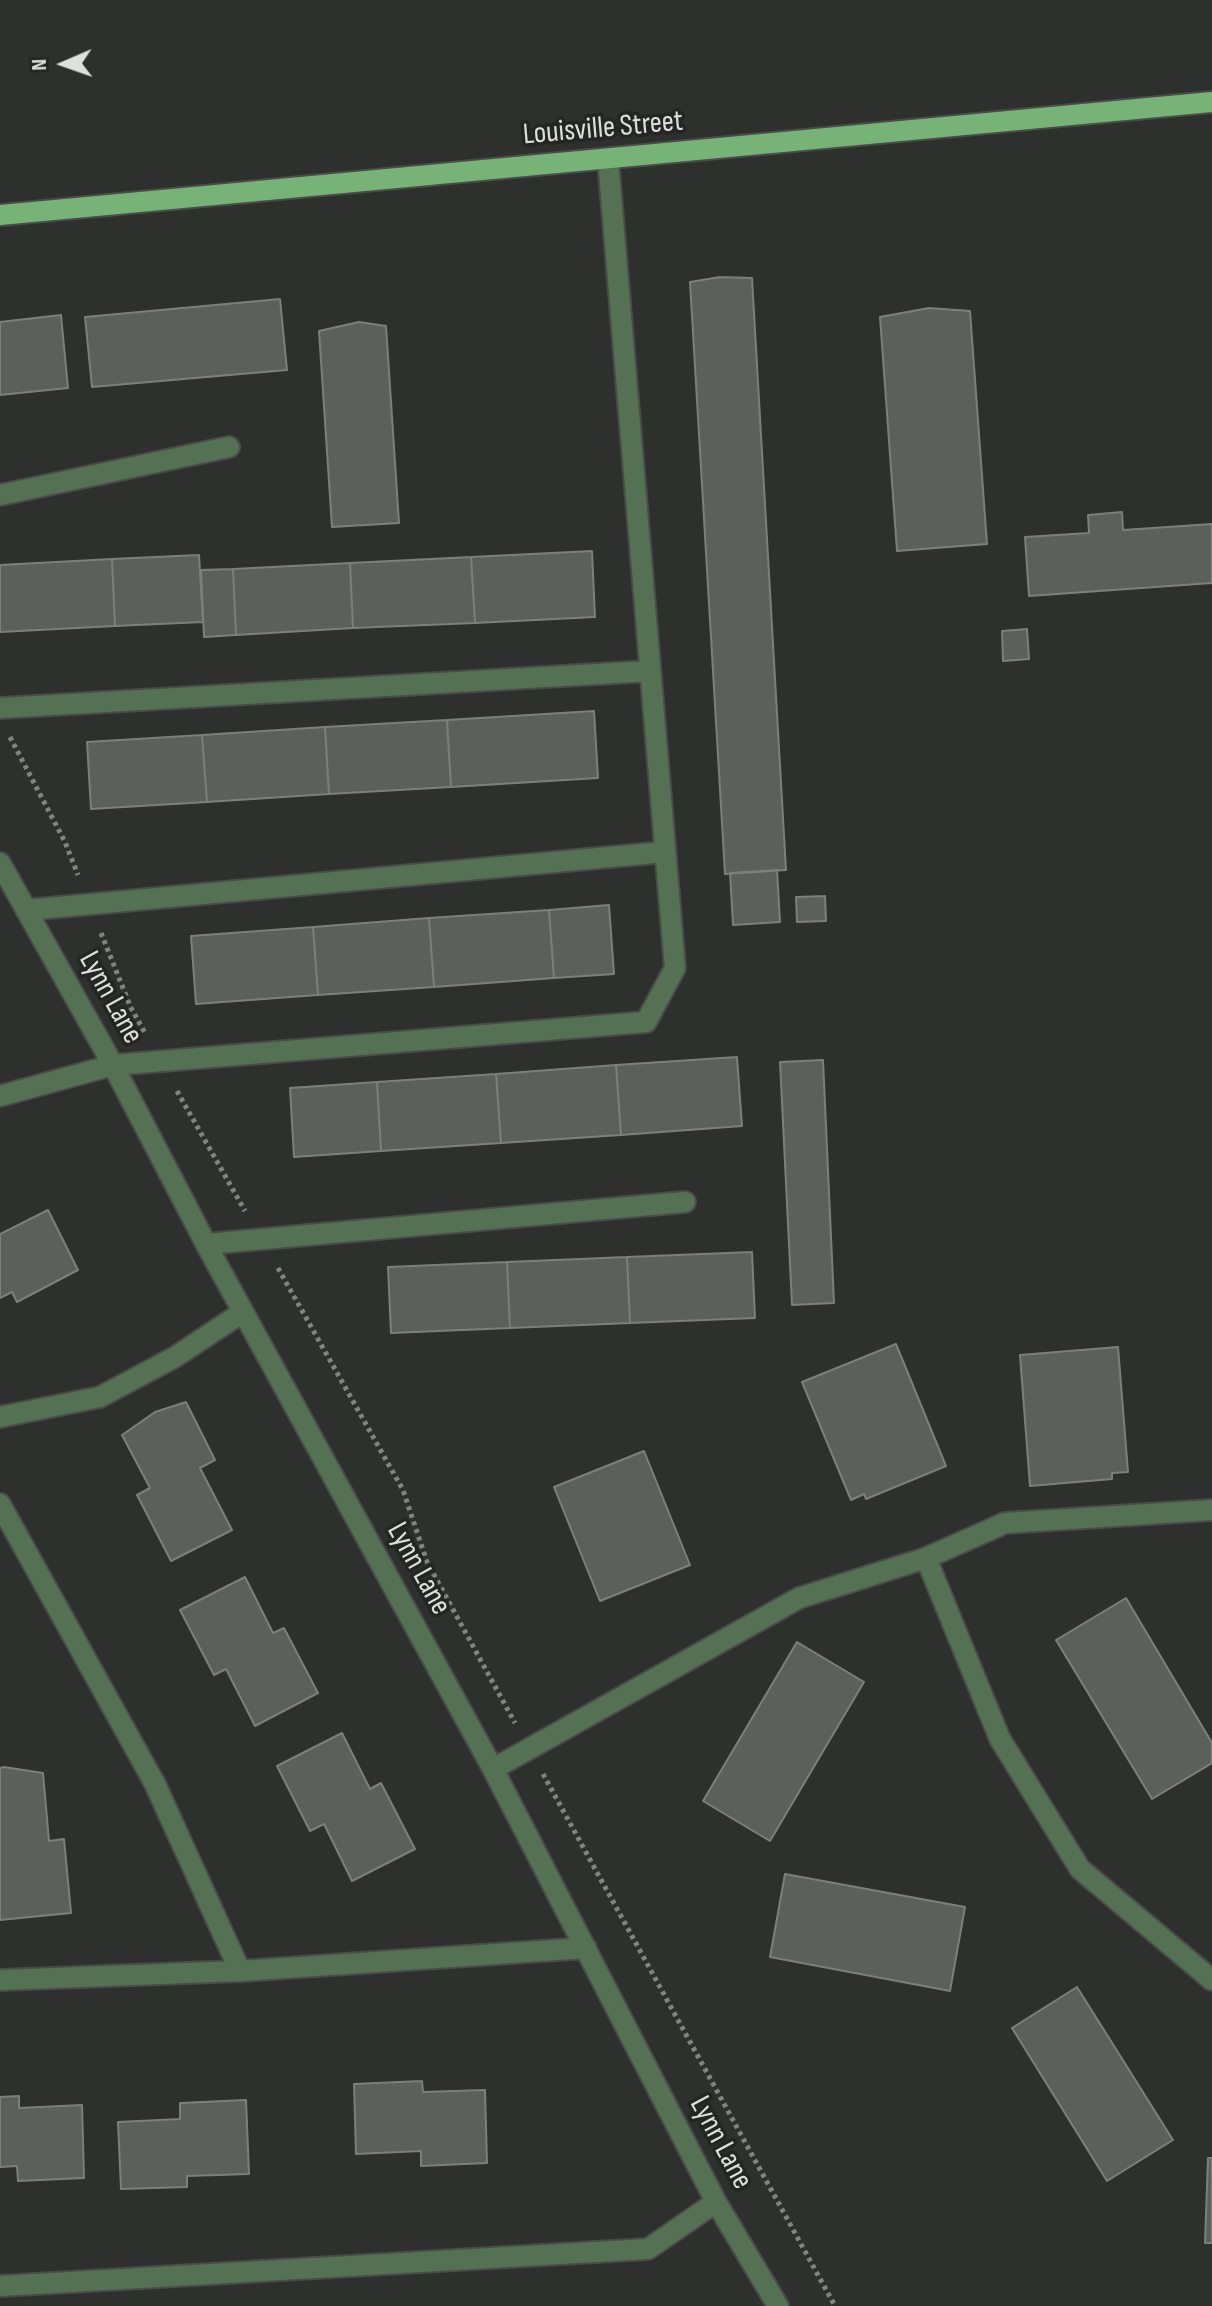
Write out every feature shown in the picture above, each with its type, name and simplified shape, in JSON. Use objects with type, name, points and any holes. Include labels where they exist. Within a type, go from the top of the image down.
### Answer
[{"type":"main road","name":"Louisville Street","points":[[0,215],[1212,102]]},
{"type":"street","points":[[0,1096],[113,1065],[646,1022],[675,968],[608,159]]},
{"type":"street","points":[[0,495],[229,447]]},
{"type":"street","points":[[0,708],[650,671]]},
{"type":"street","points":[[26,910],[665,852]]},
{"type":"street","name":"Lynn Lane","points":[[0,863],[113,1065],[206,1244],[493,1769],[716,2202],[778,2306]]},
{"type":"street","points":[[206,1244],[685,1202]]},
{"type":"street","points":[[0,1417],[100,1397],[175,1357],[243,1312]]},
{"type":"street","points":[[0,1504],[155,1784],[240,1971]]},
{"type":"street","points":[[493,1769],[799,1598],[926,1558],[1005,1523],[1212,1510]]},
{"type":"street","points":[[926,1558],[1000,1739],[1080,1869],[1212,1980]]},
{"type":"street","points":[[0,1980],[240,1971],[586,1948]]},
{"type":"street","points":[[0,2286],[648,2249],[716,2202]]},
{"type":"path","points":[[7,731],[65,842],[131,1008],[403,1490],[427,1562],[835,2306]]},
{"type":"building","points":[[720,277],[752,278],[786,870],[725,874],[690,282]]},
{"type":"building","points":[[280,299],[287,370],[92,387],[85,317]]},
{"type":"building","points":[[929,308],[970,311],[987,544],[897,551],[880,317]]},
{"type":"building","points":[[61,315],[68,388],[0,395],[0,322]]},
{"type":"building","points":[[359,322],[386,326],[399,523],[332,527],[319,331]]},
{"type":"building","points":[[1122,512],[1123,530],[1212,524],[1212,583],[1029,596],[1025,537],[1089,533],[1088,515]]},
{"type":"building","points":[[592,551],[595,617],[475,623],[471,557]]},
{"type":"building","points":[[199,555],[203,622],[115,626],[112,559]]},
{"type":"building","points":[[471,557],[475,623],[353,628],[350,563]]},
{"type":"building","points":[[112,559],[115,626],[0,632],[0,565]]},
{"type":"building","points":[[350,563],[353,628],[236,635],[233,569]]},
{"type":"building","points":[[233,569],[236,635],[204,637],[201,570]]},
{"type":"building","points":[[1027,629],[1029,659],[1003,661],[1002,631]]},
{"type":"building","points":[[594,711],[598,778],[451,787],[447,720]]},
{"type":"building","points":[[447,720],[451,787],[329,794],[325,727]]},
{"type":"building","points":[[325,727],[329,794],[207,802],[202,735]]},
{"type":"building","points":[[202,735],[207,802],[91,809],[87,742]]},
{"type":"building","points":[[777,870],[780,922],[733,925],[730,873]]},
{"type":"building","points":[[825,896],[826,921],[797,922],[796,897]]},
{"type":"building","points":[[609,905],[614,974],[554,978],[549,910]]},
{"type":"building","points":[[549,910],[554,978],[434,987],[429,918]]},
{"type":"building","points":[[429,918],[434,987],[318,995],[313,927]]},
{"type":"building","points":[[313,927],[318,995],[196,1004],[191,936]]},
{"type":"building","points":[[737,1057],[742,1126],[621,1135],[616,1065]]},
{"type":"building","points":[[823,1060],[834,1303],[792,1305],[780,1062]]},
{"type":"building","points":[[616,1065],[621,1135],[501,1143],[496,1074]]},
{"type":"building","points":[[496,1074],[501,1143],[381,1151],[377,1082]]},
{"type":"building","points":[[377,1082],[381,1151],[294,1157],[290,1088]]},
{"type":"building","points":[[48,1210],[78,1270],[17,1302],[12,1292],[0,1298],[0,1234]]},
{"type":"building","points":[[752,1252],[755,1318],[630,1323],[627,1257]]},
{"type":"building","points":[[627,1257],[630,1323],[510,1328],[507,1262]]},
{"type":"building","points":[[507,1262],[510,1328],[391,1333],[388,1267]]},
{"type":"building","points":[[896,1344],[946,1466],[866,1499],[864,1494],[851,1500],[802,1382]]},
{"type":"building","points":[[1118,1347],[1128,1472],[1112,1473],[1112,1479],[1030,1486],[1020,1355]]},
{"type":"building","points":[[186,1402],[215,1460],[200,1468],[232,1530],[171,1561],[137,1495],[150,1488],[122,1435],[155,1412]]},
{"type":"building","points":[[644,1451],[690,1565],[600,1601],[554,1487]]},
{"type":"building","points":[[245,1577],[273,1633],[284,1628],[318,1693],[255,1726],[226,1669],[214,1675],[180,1610]]},
{"type":"building","points":[[1126,1598],[1212,1743],[1212,1763],[1152,1799],[1056,1640]]},
{"type":"building","points":[[797,1642],[864,1682],[770,1841],[703,1801]]},
{"type":"building","points":[[342,1733],[370,1789],[381,1783],[415,1849],[352,1881],[324,1824],[310,1831],[277,1766]]},
{"type":"building","points":[[0,1768],[43,1773],[49,1841],[64,1839],[71,1913],[0,1920]]},
{"type":"building","points":[[785,1874],[965,1907],[950,1991],[770,1957]]},
{"type":"building","points":[[1077,1987],[1173,2140],[1107,2181],[1012,2028]]},
{"type":"building","points":[[422,2081],[423,2092],[485,2090],[487,2163],[421,2166],[421,2151],[356,2154],[354,2084]]},
{"type":"building","points":[[19,2096],[19,2108],[82,2105],[84,2178],[18,2181],[17,2166],[0,2167],[0,2097]]},
{"type":"building","points":[[246,2100],[249,2174],[187,2176],[187,2187],[121,2189],[118,2122],[180,2119],[180,2103]]},
{"type":"building","points":[[1208,2158],[1212,2158],[1212,2243],[1205,2243]]}]
